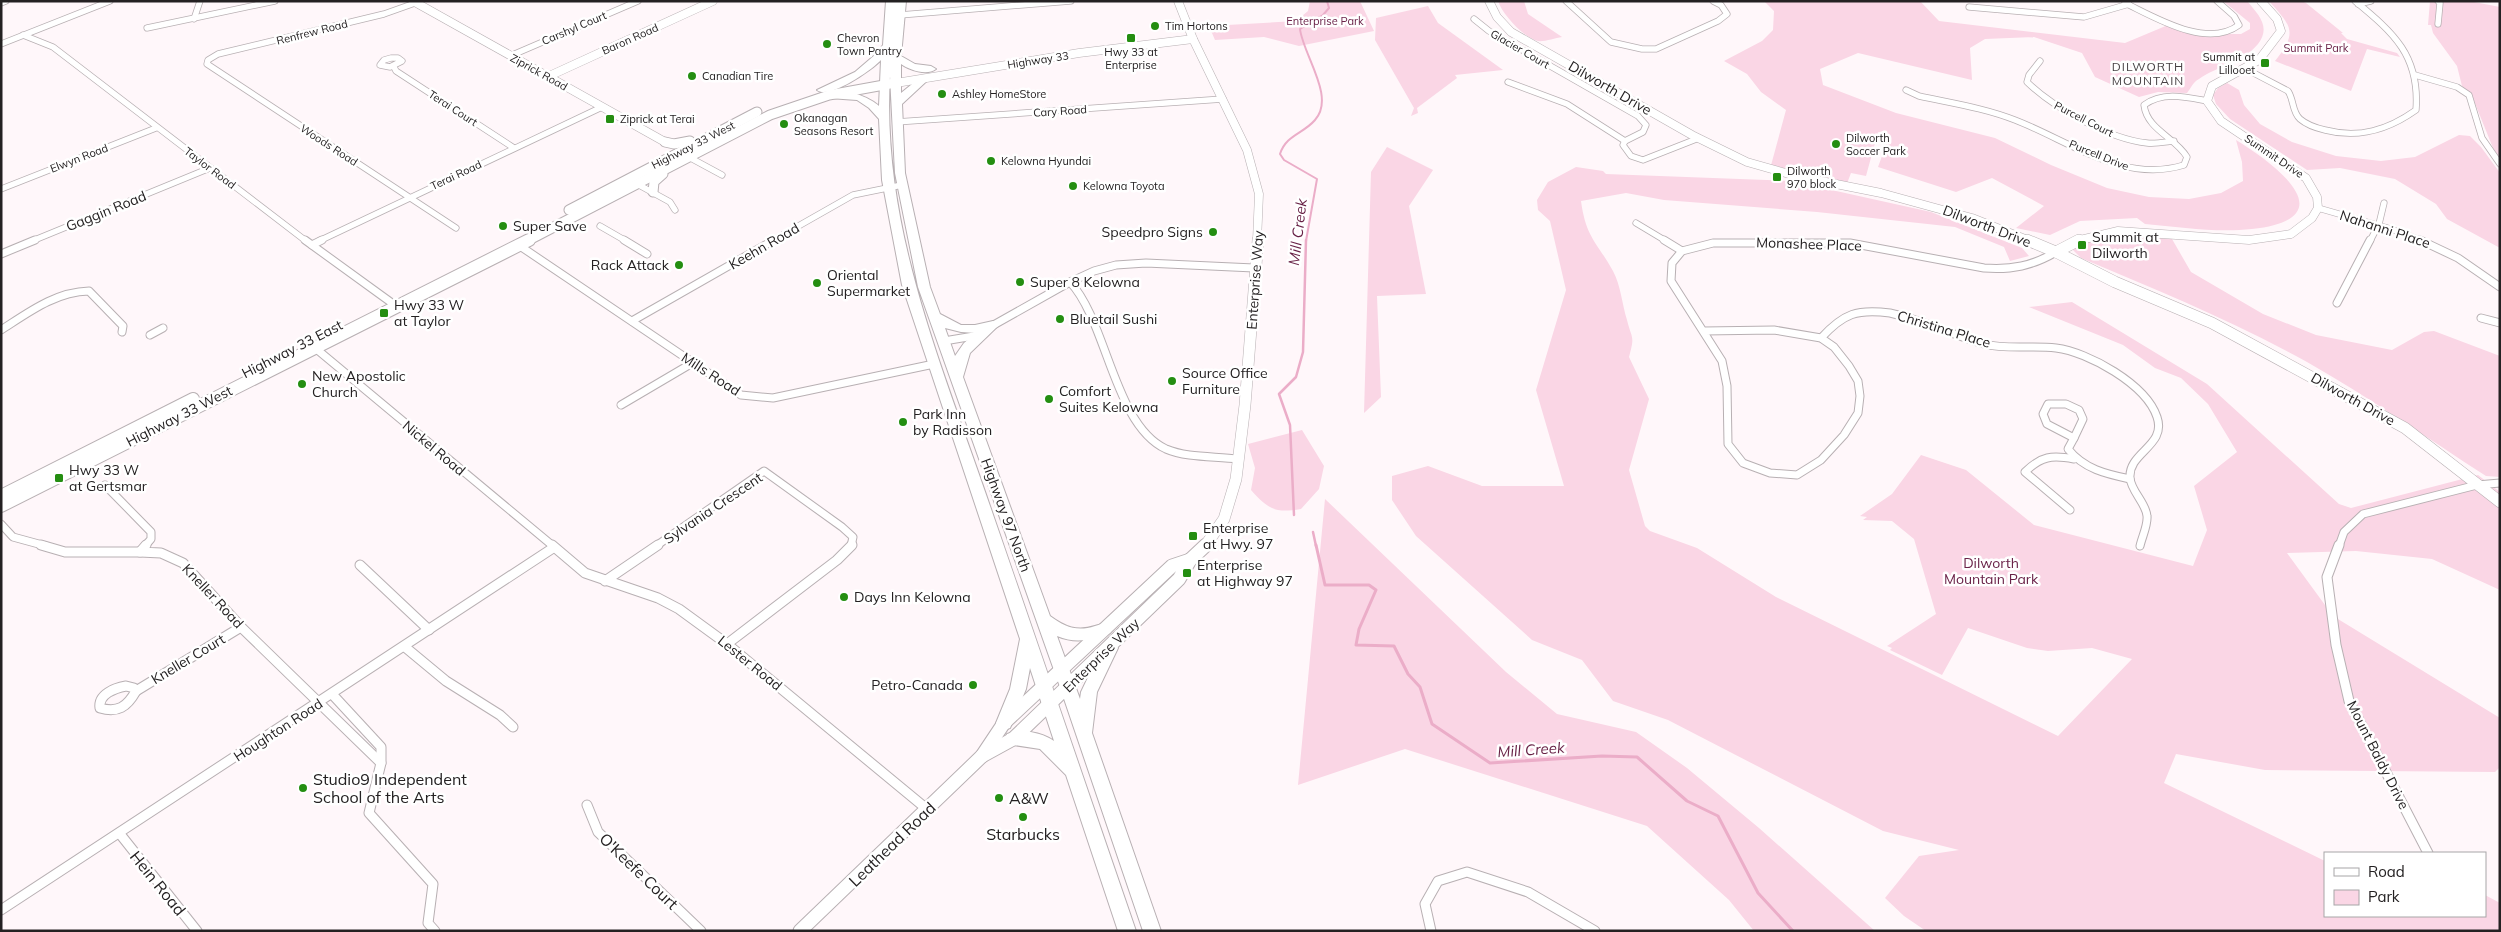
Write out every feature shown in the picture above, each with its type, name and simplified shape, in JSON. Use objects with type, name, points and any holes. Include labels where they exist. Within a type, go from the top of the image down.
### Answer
[{"type":"highway","name":"Highway 97 North","points":[[902,1],[898,58],[889,80],[896,104],[890,121],[924,287],[1062,670],[1152,931]]},
{"type":"highway","name":"Highway 97 North","points":[[891,5],[887,46],[890,121],[888,187],[908,285],[1127,931]]},
{"type":"highway","points":[[891,5],[900,15]]},
{"type":"highway","points":[[825,93],[866,71],[875,63],[887,46]]},
{"type":"highway","points":[[896,104],[928,74],[898,58]]},
{"type":"highway","points":[[825,93],[848,95],[868,100],[890,121]]},
{"type":"highway","points":[[934,316],[945,324],[959,330],[973,330],[993,325]]},
{"type":"highway","points":[[934,364],[956,373],[958,361],[964,350],[993,325]]},
{"type":"highway","points":[[925,334],[944,341]]},
{"type":"highway","points":[[1043,619],[1060,632],[1076,637],[1105,629]]},
{"type":"highway","points":[[1004,723],[1018,689],[1028,637]]},
{"type":"highway","points":[[1085,737],[1089,692],[1107,658],[1110,648]]},
{"type":"highway","points":[[1013,739],[1032,737],[1042,741],[1050,747],[1074,776]]},
{"type":"main road","name":"Highway 33 West","points":[[1,506],[314,347],[392,303],[677,165],[686,155],[719,131],[784,101],[889,80]]},
{"type":"main road","name":"Highway 33 West","points":[[517,244],[524,235],[654,164],[686,155],[825,93]]},
{"type":"main road","points":[[639,184],[647,176],[686,155],[740,121]]},
{"type":"main road","points":[[665,142],[682,143],[719,131]]},
{"type":"main road","points":[[665,142],[686,155]]},
{"type":"main road","points":[[654,164],[666,152],[665,142]]},
{"type":"main road","points":[[566,219],[677,158],[686,155]]},
{"type":"main road","points":[[653,192],[654,182],[677,165]]},
{"type":"main road","name":"Highway 33 East","points":[[1,496],[392,303],[584,201]]},
{"type":"street","points":[[1,3],[6,1]]},
{"type":"street","points":[[194,19],[200,1]]},
{"type":"street","points":[[147,28],[275,1]]},
{"type":"street","name":"Carshyl Court","points":[[510,56],[638,1]]},
{"type":"street","name":"Baron Road","points":[[547,77],[713,1]]},
{"type":"street","points":[[900,15],[1071,1]]},
{"type":"street","name":"Enterprise Way","points":[[1050,703],[1110,648],[1179,579],[1190,560],[1204,548],[1224,519],[1236,480],[1250,346],[1254,268],[1259,222],[1258,194],[1247,150],[1192,37],[1178,1]]},
{"type":"street","name":"Dilworth Drive","points":[[1489,1],[1497,17],[1511,32],[1699,138],[1764,167],[1934,206],[1972,218],[2056,252],[2115,282],[2212,323],[2341,391],[2405,428],[2500,502]]},
{"type":"street","points":[[1566,1],[1611,42],[1642,50],[1656,49],[1718,21],[1727,14],[1713,1]]},
{"type":"street","points":[[2123,1],[2197,32],[2226,33],[2236,30],[2239,24],[2234,16],[2218,1]]},
{"type":"street","points":[[2207,100],[2212,86],[2246,69],[2264,55],[2281,31],[2277,19],[2261,1]]},
{"type":"street","points":[[2356,2],[2372,1]]},
{"type":"street","points":[[2438,1],[2440,4],[2438,24]]},
{"type":"street","points":[[1,44],[105,2]]},
{"type":"street","name":"Ziprick Road","points":[[414,2],[665,142]]},
{"type":"street","name":"Renfrew Road","points":[[208,60],[218,54],[384,14],[414,2]]},
{"type":"street","points":[[2246,69],[2278,84],[2288,91],[2291,95],[2296,114],[2301,119],[2335,133],[2370,134],[2407,117],[2416,110],[2415,75],[2401,49],[2356,2]]},
{"type":"street","points":[[1969,7],[2084,17],[2129,4]]},
{"type":"street","name":"Glacier Court","points":[[1474,19],[1489,32],[1638,116],[1646,126],[1643,132],[1625,141]]},
{"type":"street","name":"Taylor Road","points":[[23,35],[52,47],[312,246],[392,303]]},
{"type":"street","name":"Highway 33","points":[[889,80],[1049,51],[1192,37]]},
{"type":"street","name":"Woods Road","points":[[208,60],[207,64],[456,228]]},
{"type":"street","name":"Purcell Court","points":[[2040,62],[2028,75],[2027,82],[2041,96],[2118,136],[2146,142],[2174,141]]},
{"type":"street","name":"Terai Court","points":[[394,66],[396,71],[514,148]]},
{"type":"street","points":[[2415,75],[2457,87],[2469,96],[2482,138],[2500,164]]},
{"type":"street","points":[[1508,82],[1567,104],[1625,141],[1623,145],[1627,153],[1635,158],[1643,160],[1699,138]]},
{"type":"street","name":"Purcell Drive","points":[[1906,90],[1920,96],[2016,120],[2109,162],[2139,170],[2172,171],[2184,165],[2187,157],[2184,149],[2148,122],[2144,113],[2144,105],[2149,100],[2162,97],[2207,100]]},
{"type":"street","name":"Cary Road","points":[[890,121],[1223,99]]},
{"type":"street","name":"Summit Drive","points":[[2207,100],[2221,121],[2288,164],[2306,178],[2317,197],[2318,208]]},
{"type":"street","name":"Terai Road","points":[[312,246],[514,148],[602,108]]},
{"type":"street","name":"Elwyn Road","points":[[1,189],[156,128]]},
{"type":"street","points":[[686,155],[722,175]]},
{"type":"street","name":"Gaggin Road","points":[[1,254],[210,168]]},
{"type":"street","points":[[639,184],[670,202],[676,210]]},
{"type":"street","name":"Keehn Road","points":[[632,321],[853,195],[902,185]]},
{"type":"street","points":[[2337,303],[2378,224],[2384,203]]},
{"type":"street","points":[[2056,252],[2060,248],[2087,237],[2118,232],[2249,240],[2290,234],[2312,218],[2318,208]]},
{"type":"street","name":"Nahanni Place","points":[[2318,208],[2378,224],[2429,242],[2476,270],[2500,287]]},
{"type":"street","points":[[1636,223],[1682,251],[1672,263],[1671,281],[1722,361],[1727,386],[1728,444],[1743,463],[1770,473],[1797,475],[1821,460],[1844,435],[1858,413],[1860,396],[1858,381],[1834,347],[1821,338],[1774,330],[1704,332]]},
{"type":"street","points":[[600,226],[647,254]]},
{"type":"street","name":"Monashee Place","points":[[1682,251],[1714,243],[1850,243],[2004,270],[2023,269],[2035,265],[2056,252]]},
{"type":"street","name":"Mills Road","points":[[517,244],[741,395],[765,398],[934,364]]},
{"type":"street","points":[[944,341],[974,336],[1070,282],[1094,271],[1116,265],[1146,263],[1254,268]]},
{"type":"street","points":[[1070,282],[1086,299],[1100,342],[1120,387],[1144,430],[1155,443],[1167,449],[1238,459]]},
{"type":"street","points":[[1,330],[58,296],[77,290],[89,291],[123,326],[122,332]]},
{"type":"street","name":"Christina Place","points":[[1821,338],[1840,318],[1855,313],[1874,311],[1920,320],[1985,344],[2063,349],[2080,354],[2127,380],[2143,395],[2156,415],[2159,430],[2151,447],[2132,462],[2130,479]]},
{"type":"street","points":[[2481,318],[2500,323]]},
{"type":"street","points":[[150,335],[164,328]]},
{"type":"street","name":"Nickel Road","points":[[314,347],[553,548]]},
{"type":"street","points":[[621,406],[694,362]]},
{"type":"street","points":[[2074,438],[2047,424],[2043,414],[2048,404],[2066,404],[2078,410],[2082,419],[2074,438],[2068,449],[2074,459]]},
{"type":"street","points":[[2070,510],[2024,472],[2037,458],[2051,454],[2074,459],[2109,474],[2130,479],[2147,516],[2140,546]]},
{"type":"street","name":"Sylvania Crescent","points":[[605,581],[744,488],[764,471],[842,527],[853,537],[854,544],[837,560],[727,644]]},
{"type":"street","name":"Mount Baldy Drive","points":[[2427,852],[2349,701],[2336,645],[2327,576],[2344,532],[2363,514],[2477,485],[2500,484]]},
{"type":"street","points":[[105,486],[152,532],[151,539],[140,552]]},
{"type":"street","name":"Kneller Road","points":[[1,524],[13,537],[65,552],[161,553],[183,563],[241,627],[381,763]]},
{"type":"street","name":"Lester Road","points":[[553,548],[585,573],[658,598],[680,609],[727,644],[928,810]]},
{"type":"street","name":"Houghton Road","points":[[1,910],[120,834],[553,548]]},
{"type":"street","name":"Enterprise Way","points":[[1062,670],[1172,566],[1190,560]]},
{"type":"street","points":[[360,565],[430,630]]},
{"type":"street","name":"Kneller Court","points":[[136,691],[241,627]]},
{"type":"street","points":[[405,647],[446,682],[500,715],[513,727]]},
{"type":"street","name":"Leathead Road","points":[[800,931],[928,810],[982,756],[1004,723],[1062,670]]},
{"type":"street","points":[[332,694],[381,747],[381,763],[369,813],[433,884],[428,923],[435,931]]},
{"type":"street","name":"Leathead Road","points":[[982,756],[1013,739],[1050,703]]},
{"type":"street","name":"O'Keefe Court","points":[[587,805],[598,832],[701,931]]},
{"type":"street","name":"Hein Road","points":[[120,834],[197,931]]},
{"type":"street","points":[[1431,931],[1425,904],[1438,881],[1467,872],[1528,892],[1595,931]]},
{"type":"green space","name":"Enterprise Park","points":[[1310,1],[1360,1],[1374,31],[1299,46],[1264,37],[1215,40],[1209,26],[1296,21],[1308,11]]},
{"type":"green space","points":[[1498,1],[1524,1],[1528,14],[1562,37],[1540,41],[1532,39],[1514,25]]},
{"type":"green space","points":[[1764,1],[1920,1],[1939,21],[2125,43],[2168,25],[2219,34],[2241,34],[2250,29],[2250,23],[2223,1],[2247,1],[2262,21],[2262,38],[2244,56],[2197,80],[2187,93],[2158,92],[2139,97],[2095,77],[2082,53],[2034,37],[1985,39],[1970,48],[1972,80],[1858,53],[1820,69],[1823,85],[1896,113],[1995,138],[2051,165],[2107,188],[2149,197],[2189,199],[2221,193],[2243,181],[2242,162],[2236,140],[2268,162],[2295,189],[2299,202],[2295,214],[2280,223],[2239,230],[2212,230],[2145,224],[2137,218],[2080,221],[2050,235],[2016,228],[2044,206],[1992,178],[1956,192],[1878,167],[1889,137],[1878,132],[1866,176],[1851,173],[1846,186],[1770,169],[1786,110],[1761,92],[1747,74],[1724,61],[1762,41],[1773,30],[1774,11]]},
{"type":"green space","name":"Summit Park","points":[[2269,1],[2301,1],[2306,3],[2343,33],[2341,33],[2347,39],[2397,53],[2400,57],[2367,49],[2351,91],[2275,61],[2287,43],[2289,30],[2283,17]]},
{"type":"green space","points":[[2430,1],[2469,1],[2500,7],[2500,160],[2493,148],[2472,96],[2462,86],[2457,66],[2433,33],[2431,25],[2428,25]]},
{"type":"green space","points":[[1428,6],[1438,23],[1503,70],[1455,75],[1457,78],[1417,108],[1418,113],[1411,116],[1414,108],[1375,40],[1376,18]]},
{"type":"green space","points":[[2227,83],[2239,90],[2244,105],[2260,124],[2292,142],[2336,156],[2381,161],[2415,157],[2459,135],[2470,136],[2481,147],[2500,173],[2500,248],[2447,219],[2436,204],[2395,179],[2340,168],[2307,170],[2230,119],[2216,104],[2213,95],[2218,88]]},
{"type":"green space","points":[[1387,147],[1433,170],[1409,206],[1426,294],[1377,296],[1381,397],[1364,413],[1371,172]]},
{"type":"green space","name":"Dilworth Mountain Park","points":[[1576,167],[1603,171],[1606,174],[1791,181],[1931,212],[2022,248],[2029,256],[2010,261],[2004,247],[1955,227],[1817,212],[1664,200],[1626,193],[1581,201],[1589,232],[1613,271],[1618,283],[1632,338],[1629,357],[1649,399],[1629,470],[1645,526],[1650,531],[1697,548],[1776,597],[2058,736],[2132,659],[2092,648],[2048,651],[2027,648],[1968,628],[1942,675],[1890,650],[1892,648],[1887,646],[1936,614],[1914,539],[1892,521],[1863,520],[1867,517],[1860,516],[1892,494],[1921,455],[1966,470],[2034,525],[2193,566],[2207,530],[2194,486],[2237,452],[2208,404],[2181,378],[2155,368],[2123,345],[2029,307],[2072,302],[2207,384],[2339,504],[2351,508],[2478,475],[2500,492],[2500,590],[2432,559],[2356,551],[2287,553],[2333,616],[2500,718],[2500,767],[2495,772],[2265,770],[2176,754],[2164,783],[2324,861],[2324,917],[2486,917],[2486,896],[2500,903],[2500,931],[1926,931],[1904,916],[1885,898],[1919,856],[1959,850],[1883,831],[1668,720],[1613,701],[1582,660],[1532,640],[1416,536],[1392,500],[1392,476],[1428,466],[1482,486],[1564,486],[1536,390],[1566,290],[1550,221],[1538,210],[1537,200],[1548,182]]},
{"type":"green space","points":[[2109,236],[2172,239],[2191,272],[2263,314],[2316,335],[2392,350],[2424,332],[2434,331],[2500,356],[2500,477],[2486,476],[2353,389],[2279,347],[2195,307],[2081,258],[2073,250],[2085,241],[2093,239]]},
{"type":"green space","points":[[1302,430],[1324,466],[1319,489],[1301,509],[1278,510],[1268,506],[1251,490],[1255,468],[1248,444]]},
{"type":"green space","points":[[1325,499],[1506,672],[1557,714],[1636,732],[1687,768],[1759,828],[1875,931],[1754,931],[1729,900],[1647,826],[1405,749],[1298,785]]},
{"type":"waterway","name":"Mill Creek","points":[[1306,241],[1317,179],[1284,160],[1280,154],[1286,143],[1310,125],[1321,111],[1320,88],[1300,29],[1323,15],[1329,8],[1327,1]]},
{"type":"waterway","name":"Mill Creek","points":[[1294,515],[1290,425],[1279,394],[1296,377],[1303,352],[1306,240]]},
{"type":"waterway","name":"Mill Creek","points":[[1313,532],[1316,546]]},
{"type":"waterway","name":"Mill Creek","points":[[1316,545],[1325,585],[1369,585],[1376,590],[1359,629],[1356,645],[1394,646],[1408,674],[1420,687],[1432,724],[1490,763],[1602,756],[1637,757],[1687,801],[1718,816],[1758,893],[1793,931]]},
{"type":"place","name":"Tim Hortons","points":[[1155,26]]},
{"type":"place","name":"Hwy 33 at Enterprise","points":[[1131,38]]},
{"type":"place","name":"Chevron Town Pantry","points":[[827,44]]},
{"type":"place","name":"Summit at Lillooet","points":[[2265,63]]},
{"type":"place","name":"Canadian Tire","points":[[692,76]]},
{"type":"place","name":"Ashley HomeStore","points":[[942,94]]},
{"type":"place","name":"Ziprick at Terai","points":[[610,119]]},
{"type":"place","name":"Okanagan Seasons Resort","points":[[784,124]]},
{"type":"place","name":"Dilworth Soccer Park","points":[[1836,144]]},
{"type":"place","name":"Kelowna Hyundai","points":[[991,161]]},
{"type":"place","name":"Dilworth 970 block","points":[[1777,177]]},
{"type":"place","name":"Kelowna Toyota","points":[[1073,186]]},
{"type":"place","name":"Super Save","points":[[503,226]]},
{"type":"place","name":"Speedpro Signs","points":[[1213,232]]},
{"type":"place","name":"Summit at Dilworth","points":[[2082,245]]},
{"type":"place","name":"Rack Attack","points":[[679,265]]},
{"type":"place","name":"Super 8 Kelowna","points":[[1020,282]]},
{"type":"place","name":"Oriental Supermarket","points":[[817,283]]},
{"type":"place","name":"Hwy 33 W at Taylor","points":[[384,313]]},
{"type":"place","name":"Bluetail Sushi","points":[[1060,319]]},
{"type":"place","name":"Source Office Furniture","points":[[1172,381]]},
{"type":"place","name":"New Apostolic Church","points":[[302,384]]},
{"type":"place","name":"Comfort Suites Kelowna","points":[[1049,399]]},
{"type":"place","name":"Park Inn by Radisson","points":[[903,422]]},
{"type":"place","name":"Hwy 33 W at Gertsmar","points":[[59,478]]},
{"type":"place","name":"Enterprise at Hwy. 97","points":[[1193,536]]},
{"type":"place","name":"Enterprise at Highway 97","points":[[1187,573]]},
{"type":"place","name":"Days Inn Kelowna","points":[[844,597]]},
{"type":"place","name":"Petro-Canada","points":[[973,685]]},
{"type":"place","name":"Studio9 Independent School of the Arts","points":[[303,788]]},
{"type":"place","name":"A&W","points":[[999,798]]},
{"type":"place","name":"Starbucks","points":[[1023,817]]},
{"type":"district","name":"DILWORTH MOUNTAIN","points":[[2148,74]]}]
